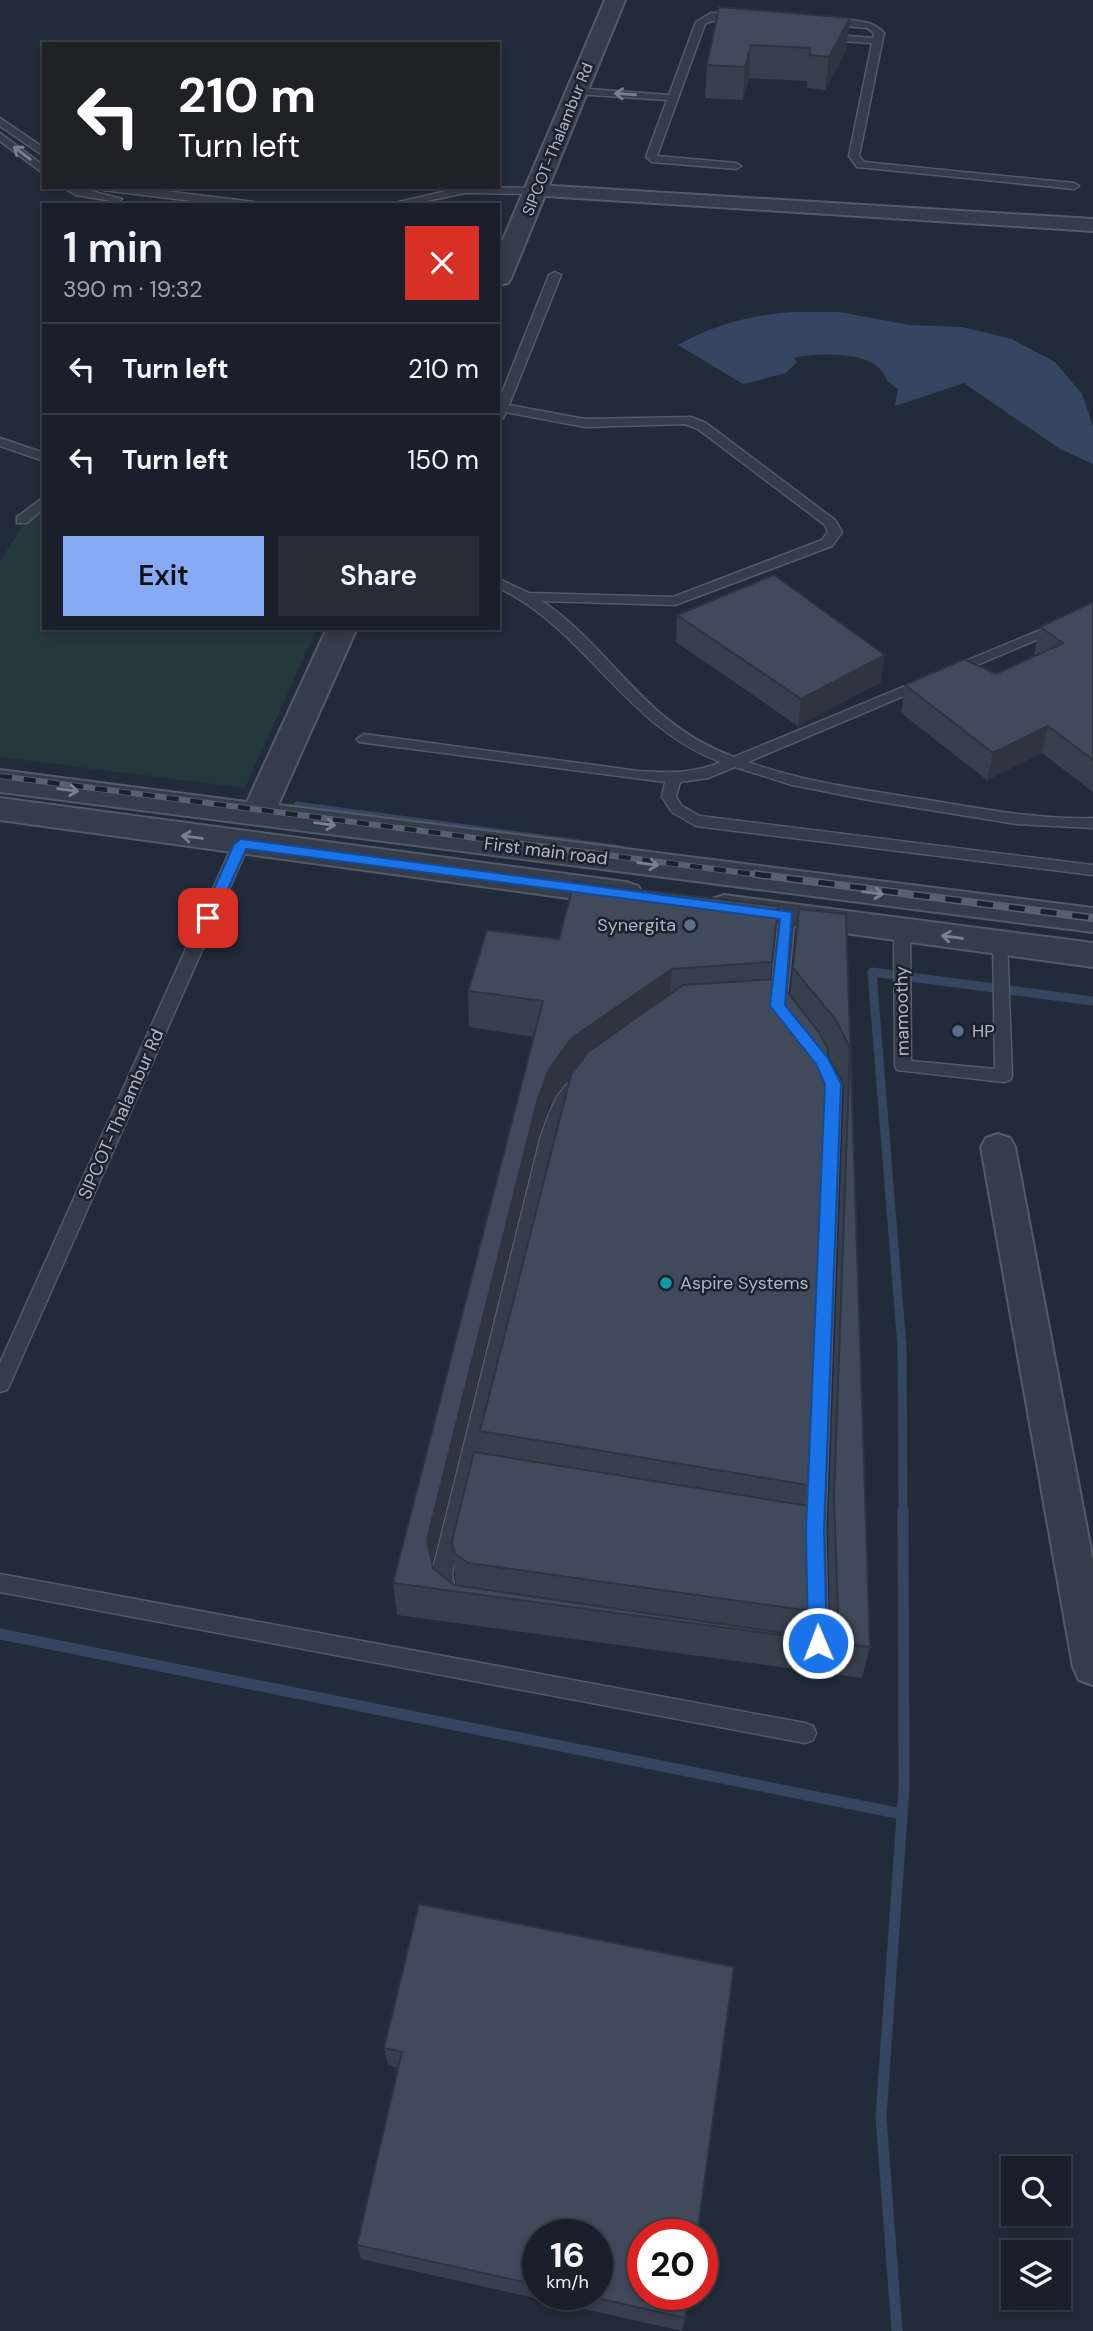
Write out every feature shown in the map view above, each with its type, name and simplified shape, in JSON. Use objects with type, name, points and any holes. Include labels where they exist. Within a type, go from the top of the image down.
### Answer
[{"type":"street","name":"SIPCOT-Thalambur Rd","points":[[500,276],[583,83],[615,0]]},
{"type":"street","points":[[537,191],[1093,225]]},
{"type":"street","name":"SIPCOT-Thalambur Rd","points":[[249,830],[341,630]]},
{"type":"street","name":"First main road","points":[[0,781],[249,830],[1093,920]]},
{"type":"street","points":[[0,809],[249,830],[677,901],[1093,955]]},
{"type":"street","points":[[998,1147],[1093,1667]]},
{"type":"lane","points":[[736,166],[656,160],[651,157],[705,18],[747,17]]},
{"type":"lane","points":[[814,21],[874,26],[879,33],[863,102],[856,162],[889,170],[1074,186]]},
{"type":"lane","points":[[699,28],[712,29]]},
{"type":"lane","points":[[809,36],[878,41]]},
{"type":"lane","points":[[583,83],[674,98]]},
{"type":"lane","points":[[652,84],[677,86]]},
{"type":"lane","points":[[0,121],[42,152]]},
{"type":"lane","points":[[0,136],[42,169]]},
{"type":"lane","points":[[74,189],[96,197],[148,203]]},
{"type":"lane","points":[[120,189],[237,203]]},
{"type":"lane","points":[[400,203],[457,191],[537,191]]},
{"type":"lane","points":[[529,597],[675,601],[827,543],[835,532],[830,523],[702,426],[687,420],[585,423],[500,411],[555,275]]},
{"type":"lane","points":[[0,442],[42,458]]},
{"type":"lane","points":[[22,520],[42,503]]},
{"type":"lane","points":[[500,583],[529,597],[551,612],[618,685],[659,722],[698,748],[729,761],[872,795],[1054,826],[1093,823]]},
{"type":"lane","points":[[364,739],[638,776],[674,778],[703,775],[729,761],[1074,621]]},
{"type":"lane","points":[[674,778],[669,797],[677,808],[696,821],[1093,870]]},
{"type":"lane","name":"SIPCOT-Thalambur Rd","points":[[0,1384],[249,830]]},
{"type":"lane","points":[[787,915],[778,1006],[790,1021]]},
{"type":"lane","name":"mamoothy","points":[[902,930],[903,1066],[1004,1076],[1002,943]]},
{"type":"lane","points":[[757,1007],[778,1006]]},
{"type":"lane","points":[[784,1652],[811,1653],[818,1643],[808,1529],[833,1084],[822,1062],[802,1038]]},
{"type":"lane","points":[[464,1607],[445,1592],[442,1573],[474,1474],[549,1139],[560,1107],[579,1082],[590,1073]]},
{"type":"lane","points":[[0,1583],[805,1733]]},
{"type":"shaded area","points":[[37,503],[42,503],[42,630],[316,630],[245,788],[0,757],[0,561]]},
{"type":"water","points":[[793,312],[839,312],[910,325],[962,327],[1012,339],[1055,362],[1082,394],[1093,426],[1093,464],[1060,449],[964,383],[895,406],[898,389],[873,363],[863,359],[838,355],[794,358],[797,362],[786,373],[743,384],[678,345],[706,331],[734,322]]},
{"type":"building","points":[[719,7],[850,18],[829,57],[810,55],[810,48],[751,45],[745,67],[707,65]]},
{"type":"building","points":[[774,575],[885,655],[801,699],[677,615]]},
{"type":"building","points":[[1093,602],[1093,760],[1048,726],[993,753],[905,685],[964,659],[996,674],[1063,643],[1040,627]]},
{"type":"building","points":[[574,882],[778,906],[772,962],[672,969],[572,1038],[549,1069],[537,1102],[427,1540],[433,1568],[454,1585],[804,1636],[827,1630],[838,1612],[834,1497],[850,1048],[836,1020],[793,968],[799,909],[846,914],[870,1647],[393,1583],[543,1001],[468,991],[487,930],[559,939]]},
{"type":"building","points":[[777,979],[818,1031],[828,1049],[808,1485],[480,1431],[571,1075],[588,1052],[683,985]]},
{"type":"building","points":[[474,1452],[809,1506],[812,1607],[804,1610],[468,1563],[454,1553],[452,1541]]},
{"type":"building","points":[[419,1904],[734,1967],[699,2219],[627,2219],[627,2305],[613,2302],[613,2219],[522,2219],[522,2282],[357,2245],[402,2052],[384,2048]]},
{"type":"building","points":[[650,2310],[686,2310],[685,2318]]},
{"type":"waterway","points":[[297,805],[622,849]]},
{"type":"waterway","points":[[903,1512],[902,1347],[872,972],[1093,1001]]},
{"type":"waterway","points":[[897,2331],[881,2117],[904,1787],[903,1510]]},
{"type":"waterway","points":[[0,1634],[902,1814]]},
{"type":"railway","points":[[0,776],[768,876]]},
{"type":"railway","points":[[755,874],[1093,918]]},
{"type":"place","name":"Synergita","points":[[690,925]]},
{"type":"place","name":"HP","points":[[958,1031]]},
{"type":"place","name":"Aspire Systems","points":[[666,1283]]},
{"type":"route","points":[[208,918],[241,844],[787,915],[778,1006],[822,1062],[833,1084],[815,1530],[818,1643]]}]
